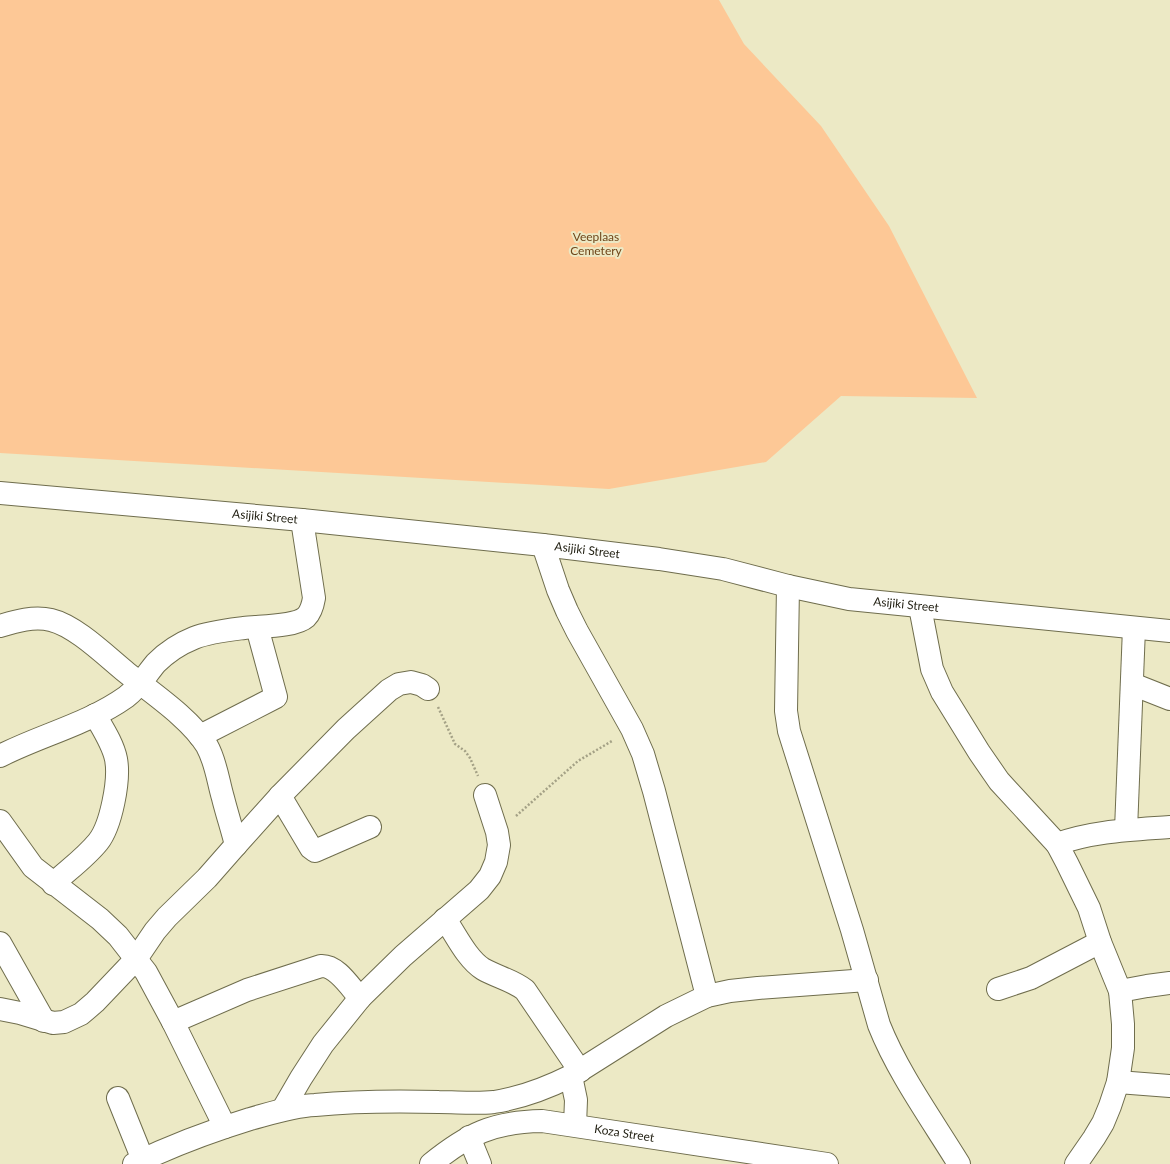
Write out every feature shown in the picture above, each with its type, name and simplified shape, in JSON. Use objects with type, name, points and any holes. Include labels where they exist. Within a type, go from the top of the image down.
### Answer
[{"type":"street","name":"Asijiki Street","points":[[0,493],[302,520],[543,545],[701,565],[849,599],[1170,631]]},
{"type":"street","points":[[0,756],[19,746],[95,715],[126,697],[141,684],[164,655],[183,642],[214,633],[275,626],[295,622],[306,617],[312,607],[314,598],[302,520]]},
{"type":"street","points":[[543,545],[558,590],[571,618],[632,729],[643,754],[707,996]]},
{"type":"street","points":[[788,586],[786,710],[788,731],[867,980],[884,1039],[959,1164]]},
{"type":"street","points":[[920,607],[932,669],[942,692],[979,752],[999,781],[1057,844],[1089,908],[1100,942],[1120,992],[1123,1024],[1123,1048],[1118,1082],[1103,1122],[1076,1164]]},
{"type":"street","points":[[0,626],[32,619],[50,619],[60,623],[76,632],[171,708],[200,736],[210,752],[216,768],[236,845]]},
{"type":"street","points":[[200,736],[276,697],[257,627]]},
{"type":"street","points":[[1126,830],[1134,628]]},
{"type":"street","points":[[0,1010],[20,1013],[53,1023],[64,1022],[81,1014],[95,1002],[136,959],[155,931],[167,917],[207,878],[280,796],[346,729],[389,690],[399,684],[411,682],[422,685],[428,689]]},
{"type":"street","points":[[1132,684],[1170,699]]},
{"type":"street","points":[[53,884],[98,841],[104,832],[112,811],[116,760],[110,742],[95,715]]},
{"type":"street","points":[[283,1109],[323,1044],[360,998],[404,956],[479,890],[490,876],[496,862],[499,845],[497,832],[485,795]]},
{"type":"street","points":[[280,796],[311,848],[316,851],[370,827]]},
{"type":"street","points":[[0,821],[32,867],[100,919],[118,936],[146,972],[173,1022],[225,1127]]},
{"type":"street","points":[[1057,844],[1084,836],[1126,830],[1170,827]]},
{"type":"street","points":[[445,919],[476,964],[497,976],[516,983],[525,990],[576,1074],[575,1125]]},
{"type":"street","points":[[998,989],[1031,978],[1100,942]]},
{"type":"street","points":[[0,943],[44,1021]]},
{"type":"street","points":[[173,1022],[247,990],[321,966],[326,966],[334,970],[360,998]]},
{"type":"street","points":[[118,1098],[139,1162],[225,1127],[283,1109],[342,1103],[479,1103],[494,1102],[528,1094],[558,1083],[576,1074],[666,1016],[707,996],[730,991],[758,988],[867,980]]},
{"type":"street","points":[[1120,992],[1170,983]]},
{"type":"street","points":[[1118,1082],[1170,1086]]},
{"type":"street","name":"Koza Street","points":[[431,1164],[447,1151],[469,1137],[485,1130],[513,1122],[542,1121],[803,1162],[827,1164]]},
{"type":"street","points":[[469,1137],[480,1164]]},
{"type":"path","points":[[428,689],[435,699],[455,744],[465,751],[470,758],[485,795]]},
{"type":"path","points":[[497,832],[578,761],[632,729]]},
{"type":"green space","name":"Veeplaas Cemetery","points":[[0,0],[719,0],[744,44],[821,126],[889,226],[977,398],[841,396],[766,462],[609,489],[0,453]]}]
